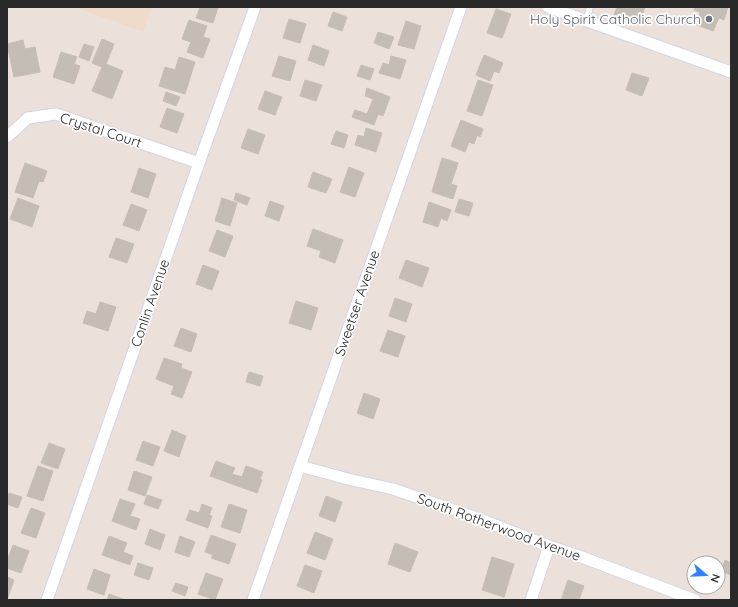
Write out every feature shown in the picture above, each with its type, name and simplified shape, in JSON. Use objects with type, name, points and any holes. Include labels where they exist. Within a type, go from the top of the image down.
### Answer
[{"type":"street","name":"Conlin Avenue","points":[[47,600],[199,163],[255,7]]},
{"type":"street","name":"Sweetser Avenue","points":[[253,600],[461,7]]},
{"type":"street","points":[[548,7],[731,72]]},
{"type":"street","name":"Crystal Court","points":[[7,137],[28,118],[56,114],[199,163]]},
{"type":"street","name":"South Rotherwood Avenue","points":[[300,466],[348,479],[394,489],[579,556],[680,597],[694,600]]},
{"type":"street","points":[[531,600],[549,546]]},
{"type":"lane","points":[[586,21],[590,7]]},
{"type":"shaded area","points":[[74,7],[152,7],[143,32]]},
{"type":"building","points":[[200,7],[218,7],[213,23],[196,18]]},
{"type":"building","points":[[617,7],[645,7],[639,25],[614,15]]},
{"type":"building","name":"Holy Spirit Catholic Church","points":[[695,7],[728,7],[724,20],[719,18],[713,31],[697,25],[700,12],[694,10]]},
{"type":"building","points":[[496,9],[511,14],[502,38],[487,33]]},
{"type":"building","points":[[333,12],[347,17],[342,31],[328,26]]},
{"type":"building","points":[[289,19],[306,24],[300,43],[283,38]]},
{"type":"building","points":[[189,20],[207,26],[203,37],[210,39],[203,58],[187,52],[191,42],[182,39]]},
{"type":"building","points":[[406,21],[421,26],[414,49],[398,45]]},
{"type":"building","points":[[378,32],[394,37],[389,49],[374,43]]},
{"type":"building","points":[[102,39],[114,44],[106,64],[123,71],[112,99],[92,91],[102,67],[92,63]]},
{"type":"building","points":[[23,40],[25,49],[35,47],[40,72],[14,77],[7,44]]},
{"type":"building","points":[[84,44],[94,47],[89,61],[79,57]]},
{"type":"building","points":[[313,45],[329,51],[324,66],[308,60]]},
{"type":"building","points":[[61,52],[77,57],[74,64],[80,66],[74,84],[53,77]]},
{"type":"building","points":[[484,55],[503,63],[499,73],[494,71],[490,81],[476,75]]},
{"type":"building","points":[[279,56],[296,61],[290,81],[272,76]]},
{"type":"building","points":[[391,56],[406,60],[400,79],[379,73],[383,63],[389,65]]},
{"type":"building","points":[[179,57],[195,62],[185,94],[159,86],[165,67],[175,70]]},
{"type":"building","points":[[361,65],[374,69],[370,80],[357,76]]},
{"type":"building","points":[[632,73],[649,78],[642,96],[626,90]]},
{"type":"building","points":[[305,80],[322,85],[316,101],[300,96]]},
{"type":"building","points":[[478,80],[493,85],[482,116],[467,111]]},
{"type":"building","points":[[367,88],[390,97],[383,116],[378,114],[374,125],[352,117],[355,110],[367,114],[373,99],[365,96]]},
{"type":"building","points":[[265,91],[282,97],[275,115],[258,109]]},
{"type":"building","points":[[166,92],[180,97],[176,106],[163,101]]},
{"type":"building","points":[[167,108],[184,114],[177,133],[160,127]]},
{"type":"building","points":[[461,120],[483,129],[480,137],[477,135],[474,144],[469,142],[465,152],[451,146]]},
{"type":"building","points":[[366,128],[382,133],[376,152],[355,145],[358,135],[364,137]]},
{"type":"building","points":[[248,129],[265,135],[258,154],[241,148]]},
{"type":"building","points":[[336,131],[348,135],[344,148],[331,144]]},
{"type":"building","points":[[442,158],[458,163],[451,184],[457,186],[453,199],[432,192]]},
{"type":"building","points":[[25,163],[47,171],[43,182],[39,181],[33,198],[15,192]]},
{"type":"building","points":[[349,167],[364,173],[355,197],[340,192]]},
{"type":"building","points":[[139,168],[156,174],[148,198],[131,192]]},
{"type":"building","points":[[313,172],[332,179],[326,193],[308,187]]},
{"type":"building","points":[[236,193],[250,198],[247,205],[234,200]]},
{"type":"building","points":[[18,198],[39,206],[32,227],[10,219]]},
{"type":"building","points":[[222,198],[237,203],[230,226],[215,221]]},
{"type":"building","points":[[459,199],[473,203],[469,216],[455,212]]},
{"type":"building","points":[[270,201],[284,206],[279,221],[265,216]]},
{"type":"building","points":[[429,202],[451,210],[447,221],[441,218],[438,227],[423,222]]},
{"type":"building","points":[[131,204],[147,210],[139,231],[123,225]]},
{"type":"building","points":[[313,229],[343,240],[335,263],[319,257],[321,251],[307,246]]},
{"type":"building","points":[[217,230],[233,236],[225,257],[209,251]]},
{"type":"building","points":[[116,238],[134,244],[127,263],[109,257]]},
{"type":"building","points":[[406,260],[429,268],[422,287],[399,278]]},
{"type":"building","points":[[203,265],[219,271],[212,290],[196,284]]},
{"type":"building","points":[[395,298],[412,304],[406,322],[389,316]]},
{"type":"building","points":[[296,301],[318,308],[311,330],[289,323]]},
{"type":"building","points":[[100,302],[116,307],[108,331],[83,323],[87,311],[96,314]]},
{"type":"building","points":[[181,328],[197,334],[191,352],[174,346]]},
{"type":"building","points":[[388,330],[405,336],[398,357],[380,351]]},
{"type":"building","points":[[164,358],[182,364],[181,368],[192,372],[182,398],[171,394],[174,386],[156,379]]},
{"type":"building","points":[[249,372],[263,376],[260,386],[246,382]]},
{"type":"building","points":[[364,393],[380,399],[373,419],[357,413]]},
{"type":"building","points":[[172,430],[186,436],[179,457],[164,451]]},
{"type":"building","points":[[143,441],[160,447],[153,466],[136,460]]},
{"type":"building","points":[[49,443],[65,449],[58,469],[41,463]]},
{"type":"building","points":[[216,461],[235,468],[232,474],[242,477],[246,466],[263,472],[260,479],[262,480],[257,493],[210,476]]},
{"type":"building","points":[[38,466],[53,471],[43,501],[27,496]]},
{"type":"building","points":[[134,471],[152,477],[145,496],[128,490]]},
{"type":"building","points":[[9,493],[22,497],[18,508],[7,504]]},
{"type":"building","points":[[147,495],[162,500],[158,509],[144,504]]},
{"type":"building","points":[[326,496],[342,502],[335,522],[319,516]]},
{"type":"building","points":[[120,499],[135,504],[130,516],[140,519],[136,530],[112,521]]},
{"type":"building","points":[[202,504],[212,508],[209,515],[212,516],[208,528],[186,520],[190,510],[199,513]]},
{"type":"building","points":[[229,504],[247,510],[240,533],[221,527]]},
{"type":"building","points":[[31,508],[45,513],[36,538],[21,533]]},
{"type":"building","points":[[150,529],[165,535],[160,550],[145,544]]},
{"type":"building","points":[[315,532],[333,539],[325,560],[307,553]]},
{"type":"building","points":[[211,535],[236,544],[229,564],[211,558],[213,555],[205,552]]},
{"type":"building","points":[[109,536],[127,543],[123,552],[133,556],[130,565],[102,555]]},
{"type":"building","points":[[180,536],[195,542],[189,557],[175,552]]},
{"type":"building","points":[[395,543],[418,552],[410,572],[388,564]]},
{"type":"building","points":[[13,545],[29,551],[21,573],[7,568],[7,561]]},
{"type":"building","points":[[492,557],[514,564],[504,597],[482,590]]},
{"type":"building","points":[[726,560],[731,563],[731,575],[726,573]]},
{"type":"building","points":[[138,563],[153,568],[149,580],[134,575]]},
{"type":"building","points":[[305,565],[322,571],[314,593],[297,586]]},
{"type":"building","points":[[94,569],[110,575],[104,595],[87,589]]},
{"type":"building","points":[[206,573],[223,579],[215,600],[198,594]]},
{"type":"building","points":[[7,577],[14,580],[7,600]]},
{"type":"building","points":[[568,580],[584,586],[579,600],[561,600]]},
{"type":"building","points":[[176,583],[188,587],[185,596],[172,591]]},
{"type":"building","points":[[109,594],[123,599],[123,600],[107,600]]},
{"type":"place","name":"Holy Spirit Catholic Church","points":[[709,19]]}]
